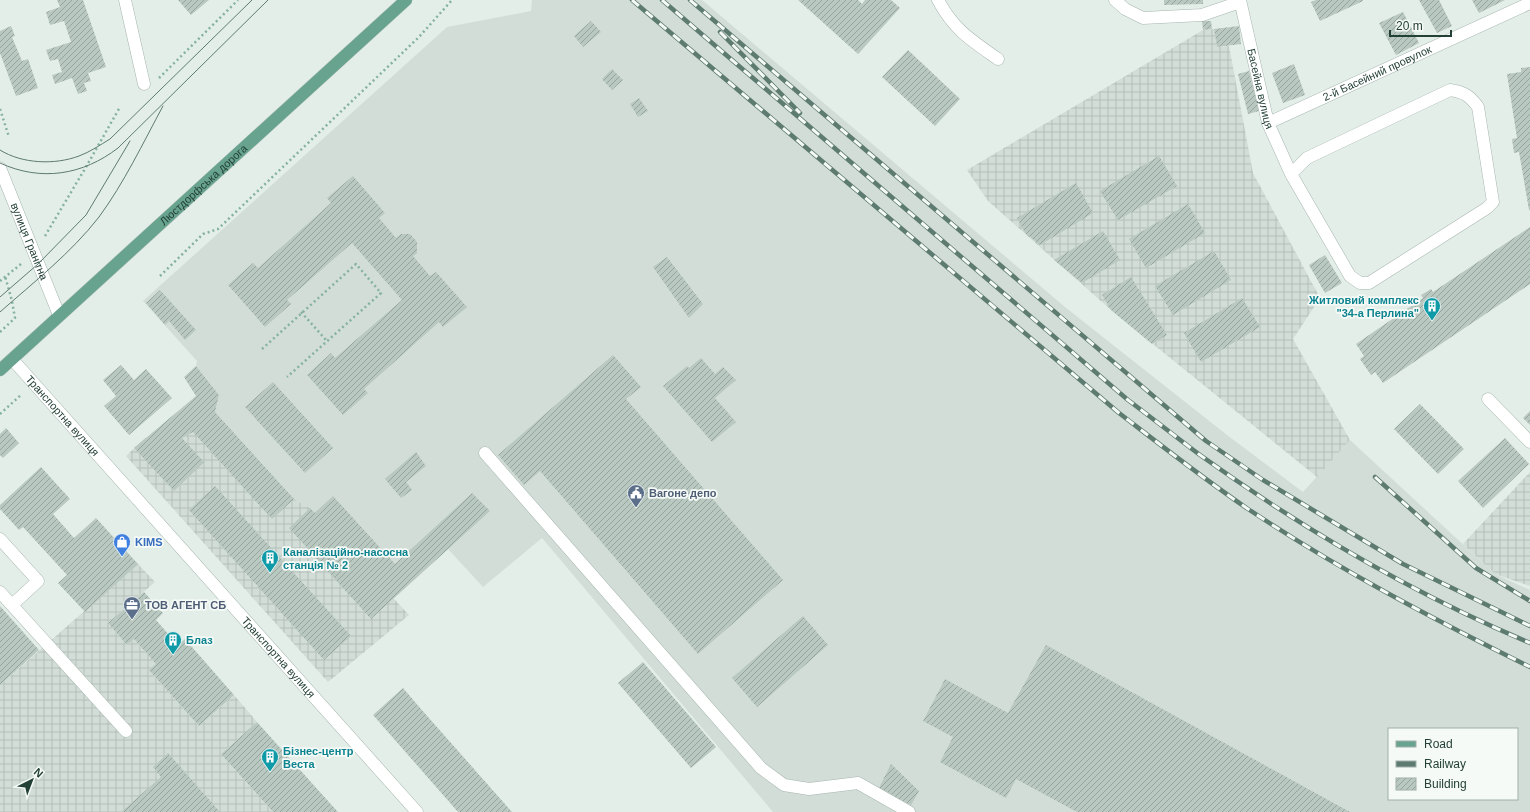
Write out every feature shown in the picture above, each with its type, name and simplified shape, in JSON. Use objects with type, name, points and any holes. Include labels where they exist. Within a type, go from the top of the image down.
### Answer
[{"type":"main road","name":"Люстдорфська дорога","points":[[0,370],[406,0]]},
{"type":"street","points":[[125,0],[144,84]]},
{"type":"street","points":[[938,0],[948,18],[963,34],[998,59]]},
{"type":"street","points":[[1115,0],[1125,9],[1143,18],[1202,15],[1240,1]]},
{"type":"street","name":"Басейна вулиця","points":[[1240,1],[1268,123],[1291,174],[1350,276],[1360,283],[1369,283],[1487,208],[1493,202],[1478,107],[1471,98],[1462,91],[1450,90],[1306,158],[1291,174]]},
{"type":"street","name":"2-й Басейний провулок","points":[[1268,123],[1530,3]]},
{"type":"street","name":"вулиця Гранітна","points":[[0,168],[59,315]]},
{"type":"street","name":"Транспортна вулиця","points":[[12,359],[417,812]]},
{"type":"street","points":[[1488,399],[1530,442]]},
{"type":"street","points":[[485,453],[761,768],[784,785],[809,789],[858,782],[909,812]]},
{"type":"street","points":[[0,540],[38,581],[12,605]]},
{"type":"street","points":[[0,592],[126,731]]},
{"type":"path","points":[[144,84],[156,80],[238,0]]},
{"type":"path","points":[[160,276],[203,234],[212,232],[224,223],[419,37],[452,0]]},
{"type":"path","points":[[34,254],[120,107]]},
{"type":"path","points":[[0,109],[9,137]]},
{"type":"path","points":[[262,349],[301,312],[356,264],[381,293],[287,377]]},
{"type":"path","points":[[0,281],[5,276],[15,318],[0,332]]},
{"type":"path","points":[[301,312],[327,341]]},
{"type":"path","points":[[0,414],[34,383]]},
{"type":"shaded area","points":[[532,0],[702,0],[1065,307],[1227,435],[1303,492],[1350,440],[1495,574],[1530,590],[1530,812],[773,812],[542,538],[483,587],[448,549],[393,599],[310,508],[294,499],[215,412],[219,395],[196,366],[197,361],[143,301],[447,27],[531,11]]},
{"type":"shaded area","points":[[1214,29],[1217,47],[1229,46],[1253,173],[1320,298],[1293,339],[1350,440],[1317,477],[1111,310],[988,201],[967,170],[1203,30]]},
{"type":"shaded area","name":"Каналізаційно-насосна станція № 2","points":[[215,412],[294,499],[310,508],[409,615],[328,682],[126,456],[146,437],[163,455],[182,438],[193,432]]},
{"type":"shaded area","points":[[1530,472],[1530,586],[1495,574],[1463,544]]},
{"type":"shaded area","points":[[138,564],[155,582],[108,623],[127,645],[134,639],[156,664],[149,670],[199,726],[234,695],[257,722],[221,754],[273,812],[0,812],[0,685]]},
{"type":"building","points":[[57,0],[83,0],[106,67],[88,73],[91,81],[84,83],[87,91],[78,94],[72,78],[55,84],[52,75],[62,72],[58,59],[50,61],[46,50],[71,42],[64,21],[50,25],[46,12],[60,7]]},
{"type":"building","points":[[178,0],[209,0],[191,15]]},
{"type":"building","points":[[798,0],[858,0],[862,4],[865,0],[891,0],[900,8],[858,54]]},
{"type":"building","points":[[1164,0],[1203,0],[1203,4],[1164,5]]},
{"type":"building","points":[[1316,0],[1363,1],[1320,21],[1311,2]]},
{"type":"building","points":[[1419,0],[1439,0],[1452,26],[1437,33]]},
{"type":"building","points":[[1472,0],[1505,0],[1479,13]]},
{"type":"building","points":[[1403,12],[1419,43],[1396,55],[1379,23]]},
{"type":"building","points":[[591,21],[601,32],[583,47],[574,36]]},
{"type":"building","points":[[1202,21],[1211,21],[1212,29],[1203,30]]},
{"type":"building","points":[[11,26],[15,36],[12,37],[22,61],[28,59],[38,88],[16,96],[0,53],[0,31]]},
{"type":"building","points":[[1239,26],[1241,44],[1217,47],[1214,29]]},
{"type":"building","points":[[908,50],[960,99],[935,126],[882,77]]},
{"type":"building","points":[[1294,64],[1305,95],[1283,103],[1272,73]]},
{"type":"building","points":[[1530,67],[1529,210],[1519,152],[1514,153],[1512,139],[1517,138],[1507,74],[1521,72],[1521,68]]},
{"type":"building","points":[[612,69],[623,80],[612,90],[602,79]]},
{"type":"building","points":[[1249,71],[1259,111],[1248,114],[1238,74]]},
{"type":"building","points":[[639,98],[648,111],[638,117],[630,104]]},
{"type":"building","points":[[1159,156],[1177,186],[1118,220],[1100,191]]},
{"type":"building","points":[[353,176],[385,213],[379,218],[396,238],[401,234],[410,234],[417,242],[417,253],[413,256],[430,276],[436,272],[467,307],[443,327],[439,322],[364,389],[368,393],[343,415],[307,375],[331,353],[335,358],[402,300],[352,243],[287,300],[291,304],[265,327],[228,285],[253,263],[258,268],[331,203],[327,198]]},
{"type":"building","points":[[1076,183],[1093,213],[1040,245],[1025,233],[1017,218]]},
{"type":"building","points":[[1188,204],[1205,233],[1146,268],[1129,239]]},
{"type":"building","name":"Житловий комплекс \"34-а Перлина\"","points":[[1530,227],[1530,284],[1383,383],[1375,372],[1371,375],[1360,359],[1364,356],[1356,344],[1423,298],[1421,295],[1431,289],[1433,292]]},
{"type":"building","points":[[1103,231],[1120,260],[1082,283],[1054,260]]},
{"type":"building","points":[[1214,251],[1231,280],[1173,315],[1155,286]]},
{"type":"building","points":[[1325,255],[1342,283],[1325,293],[1309,265]]},
{"type":"building","points":[[667,257],[703,304],[689,318],[653,267]]},
{"type":"building","points":[[1131,277],[1167,335],[1152,344],[1111,310],[1102,295]]},
{"type":"building","points":[[160,290],[196,330],[185,340],[169,321],[165,325],[146,303]]},
{"type":"building","points":[[1242,298],[1260,327],[1201,362],[1184,333]]},
{"type":"building","points":[[613,355],[641,387],[626,399],[783,580],[698,654],[540,471],[524,485],[498,455]]},
{"type":"building","points":[[701,358],[715,374],[723,367],[736,380],[715,398],[736,422],[712,442],[663,386],[687,366],[689,368]]},
{"type":"building","points":[[121,365],[134,380],[146,369],[172,398],[129,435],[104,406],[116,396],[103,380]]},
{"type":"building","points":[[196,366],[219,395],[215,412],[294,499],[272,519],[193,432],[182,438],[204,462],[174,491],[134,448],[196,396],[184,377]]},
{"type":"building","points":[[273,382],[333,448],[305,473],[245,407]]},
{"type":"building","points":[[1420,404],[1464,449],[1438,474],[1394,429]]},
{"type":"building","points":[[1530,411],[1530,425],[1523,418]]},
{"type":"building","points":[[6,428],[19,443],[3,458],[0,455],[0,434]]},
{"type":"building","points":[[1505,438],[1529,464],[1483,508],[1458,481]]},
{"type":"building","points":[[416,452],[426,466],[406,482],[412,490],[401,498],[385,479]]},
{"type":"building","points":[[41,467],[70,499],[53,514],[74,538],[96,518],[138,564],[85,612],[58,583],[67,575],[23,527],[19,530],[0,509],[0,505]]},
{"type":"building","name":"Каналізаційно-насосна станція № 2","points":[[215,486],[351,636],[324,660],[189,510]]},
{"type":"building","points":[[472,493],[490,511],[371,619],[289,528],[310,508],[315,513],[333,496],[395,564]]},
{"type":"building","name":"Блаз","points":[[144,592],[163,613],[156,620],[178,645],[185,639],[234,695],[199,726],[149,670],[156,664],[134,639],[127,645],[108,623]]},
{"type":"building","points":[[0,606],[39,650],[0,685]]},
{"type":"building","points":[[803,616],[828,645],[757,707],[732,678]]},
{"type":"building","points":[[1046,645],[1350,812],[1077,812],[1016,779],[1006,798],[940,762],[953,737],[923,721],[945,679],[1008,713]]},
{"type":"building","points":[[643,662],[716,747],[691,768],[618,683]]},
{"type":"building","points":[[403,688],[512,812],[458,812],[373,715]]},
{"type":"building","name":"Бізнес-центр Веста","points":[[257,722],[338,812],[273,812],[221,754]]},
{"type":"building","points":[[168,753],[220,812],[121,812],[161,777],[153,767]]},
{"type":"building","points":[[891,764],[919,791],[911,805],[879,788]]},
{"type":"tram line","points":[[0,150],[18,158],[39,162],[49,162],[70,159],[95,148],[110,139],[252,0]]},
{"type":"tram line","points":[[0,163],[15,169],[46,174],[76,170],[105,157],[118,148],[268,0]]},
{"type":"tram line","points":[[0,312],[64,255],[99,217],[125,177],[163,106]]},
{"type":"tram line","points":[[0,297],[38,264],[86,215],[130,141]]},
{"type":"railway","points":[[632,0],[1119,413],[1199,474],[1248,509],[1351,573],[1422,612],[1530,667]]},
{"type":"railway","points":[[662,0],[1128,400],[1200,455],[1279,509],[1360,558],[1444,603],[1530,643]]},
{"type":"railway","points":[[690,0],[1206,441],[1263,480],[1403,564],[1530,626]]},
{"type":"railway","points":[[720,32],[800,113]]},
{"type":"railway","points":[[1375,477],[1476,568],[1530,601]]},
{"type":"place","name":"Житловий комплекс \"34-а Перлина\"","points":[[1432,321]]},
{"type":"place","name":"Вагоне депо","points":[[636,508]]},
{"type":"place","name":"KIMS","points":[[122,557]]},
{"type":"place","name":"Каналізаційно-насосна станція № 2","points":[[270,573]]},
{"type":"place","name":"ТОВ АГЕНТ СБ","points":[[132,620]]},
{"type":"place","name":"Блаз","points":[[173,655]]},
{"type":"place","name":"Бізнес-центр Веста","points":[[270,772]]}]
